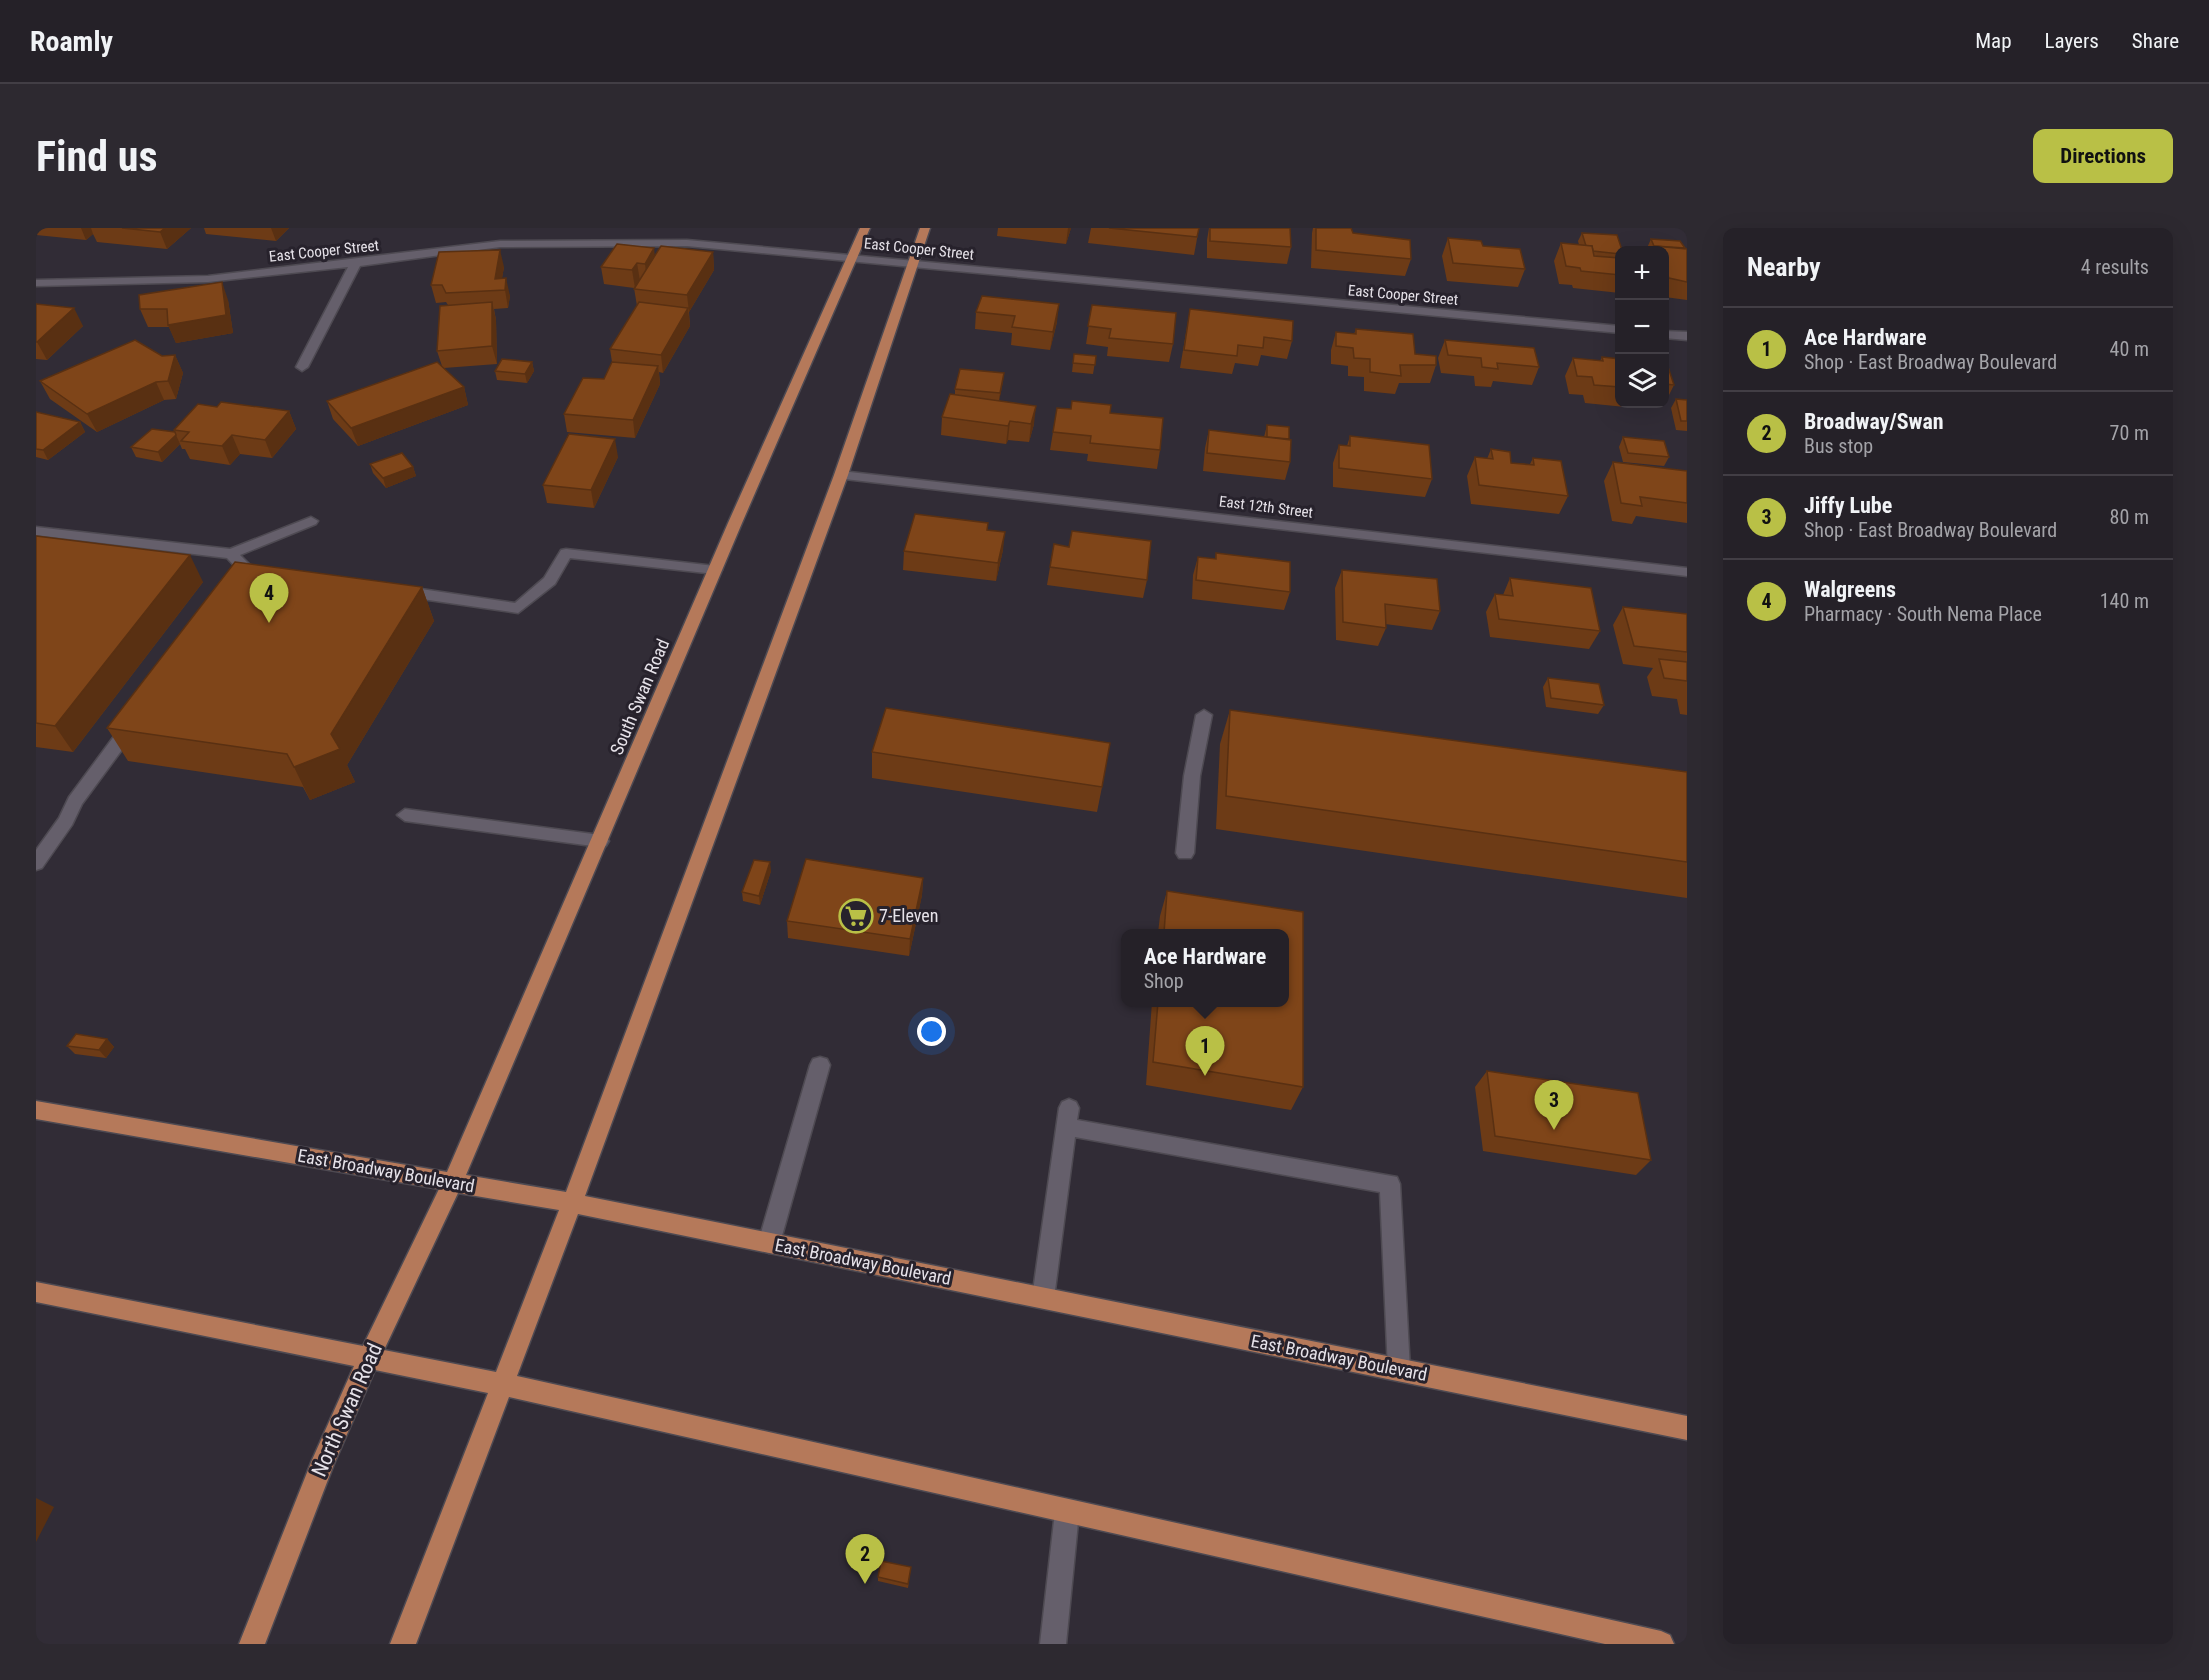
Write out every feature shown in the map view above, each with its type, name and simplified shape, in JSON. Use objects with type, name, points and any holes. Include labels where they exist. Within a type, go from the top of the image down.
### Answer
[{"type":"main road","name":"South Swan Road","points":[[453,1182],[715,570],[865,228]]},
{"type":"main road","points":[[403,1644],[572,1203],[842,475],[925,228]]},
{"type":"main road","name":"East Broadway Boulevard","points":[[36,1110],[572,1203],[1687,1428]]},
{"type":"main road","name":"North Swan Road","points":[[252,1644],[324,1460],[370,1356],[453,1182]]},
{"type":"main road","points":[[36,1292],[370,1356],[501,1384],[1661,1644]]},
{"type":"street","name":"East Cooper Street","points":[[36,283],[82,285],[208,279],[500,244],[687,243],[1615,330]]},
{"type":"street","points":[[302,367],[356,263]]},
{"type":"street","points":[[1669,334],[1687,336]]},
{"type":"street","name":"East 12th Street","points":[[842,475],[1687,572]]},
{"type":"street","points":[[36,531],[231,554],[311,521]]},
{"type":"street","points":[[389,595],[516,612],[550,581],[566,552],[715,570]]},
{"type":"street","points":[[231,554],[239,574],[281,574]]},
{"type":"street","points":[[36,863],[66,821],[75,801],[138,715]]},
{"type":"street","points":[[1185,853],[1192,776],[1204,715]]},
{"type":"street","points":[[405,815],[600,841]]},
{"type":"street","points":[[769,1243],[820,1065]]},
{"type":"street","points":[[1043,1298],[1067,1117],[1390,1184],[1399,1370]]},
{"type":"street","points":[[1053,1644],[1067,1512]]},
{"type":"building","points":[[122,228],[165,228],[160,232]]},
{"type":"building","points":[[1109,228],[1199,228],[1197,237]]},
{"type":"building","points":[[1210,228],[1290,228],[1291,247],[1210,241]]},
{"type":"building","points":[[1316,228],[1351,228],[1353,233],[1410,240],[1411,259],[1316,250]]},
{"type":"building","points":[[1582,233],[1617,235],[1621,246],[1615,246],[1615,253],[1593,251],[1592,246],[1586,246]]},
{"type":"building","points":[[1448,238],[1481,241],[1483,246],[1520,249],[1525,269],[1453,263]]},
{"type":"building","points":[[1651,239],[1680,241],[1685,248],[1669,246],[1654,246]]},
{"type":"building","points":[[1561,243],[1592,246],[1594,256],[1615,258],[1615,274],[1581,271],[1580,268],[1566,266]]},
{"type":"building","points":[[617,244],[654,248],[645,264],[637,263],[632,270],[601,267]]},
{"type":"building","points":[[661,246],[713,252],[687,295],[634,289]]},
{"type":"building","points":[[1669,247],[1687,249],[1687,282],[1669,278]]},
{"type":"building","points":[[500,250],[495,279],[506,278],[505,290],[446,293],[442,285],[431,285],[439,252]]},
{"type":"building","points":[[222,282],[226,315],[168,325],[167,309],[140,309],[139,295]]},
{"type":"building","points":[[982,296],[1059,304],[1053,332],[1012,327],[1015,316],[976,312]]},
{"type":"building","points":[[492,302],[492,346],[437,351],[440,306]]},
{"type":"building","points":[[639,302],[688,308],[661,355],[610,349]]},
{"type":"building","points":[[36,304],[74,308],[36,342]]},
{"type":"building","points":[[1092,305],[1176,313],[1173,344],[1109,338],[1111,329],[1088,326]]},
{"type":"building","points":[[1190,309],[1293,321],[1292,341],[1264,337],[1263,348],[1238,345],[1237,356],[1184,350]]},
{"type":"building","points":[[1356,329],[1413,334],[1415,354],[1436,356],[1436,365],[1400,365],[1401,376],[1370,372],[1370,359],[1354,358],[1353,348],[1336,346],[1336,332],[1356,334]]},
{"type":"building","points":[[135,340],[162,356],[175,355],[168,381],[156,382],[87,414],[40,381]]},
{"type":"building","points":[[1445,340],[1534,348],[1539,367],[1497,363],[1498,369],[1482,367],[1481,358],[1448,355]]},
{"type":"building","points":[[1074,354],[1096,356],[1095,365],[1073,363]]},
{"type":"building","points":[[1602,357],[1615,358],[1615,387],[1594,385],[1592,377],[1577,376],[1573,358],[1603,361]]},
{"type":"building","points":[[502,359],[532,362],[525,374],[495,371]]},
{"type":"building","points":[[437,362],[464,387],[351,428],[327,401]]},
{"type":"building","points":[[612,362],[658,366],[633,420],[564,414],[583,378],[604,379]]},
{"type":"building","points":[[960,369],[1004,373],[1000,393],[955,389]]},
{"type":"building","points":[[1669,370],[1674,385],[1669,384]]},
{"type":"building","points":[[950,394],[1036,406],[1031,424],[1010,421],[1008,426],[942,417]]},
{"type":"building","points":[[1676,399],[1687,400],[1687,421],[1681,421]]},
{"type":"building","points":[[1072,401],[1111,405],[1110,413],[1163,418],[1160,450],[1090,443],[1091,436],[1053,432],[1057,408],[1071,409]]},
{"type":"building","points":[[221,402],[289,411],[265,440],[232,435],[222,446],[181,441],[189,432],[174,430],[198,404],[217,407]]},
{"type":"building","points":[[36,412],[80,422],[43,450],[36,449]]},
{"type":"building","points":[[1267,425],[1289,427],[1289,439],[1267,437]]},
{"type":"building","points":[[152,429],[175,432],[176,435],[158,452],[131,447]]},
{"type":"building","points":[[1209,430],[1291,440],[1290,462],[1207,453]]},
{"type":"building","points":[[569,434],[615,439],[591,490],[543,485]]},
{"type":"building","points":[[1350,436],[1429,445],[1432,479],[1339,468],[1339,445],[1350,446]]},
{"type":"building","points":[[1623,437],[1664,441],[1669,457],[1628,453]]},
{"type":"building","points":[[1491,449],[1510,452],[1511,463],[1534,465],[1533,458],[1561,461],[1568,496],[1479,485],[1475,457],[1493,459]]},
{"type":"building","points":[[402,453],[413,467],[383,478],[370,464]]},
{"type":"building","points":[[1613,462],[1687,471],[1687,503],[1640,497],[1642,506],[1621,503]]},
{"type":"building","points":[[915,514],[988,523],[987,530],[1005,532],[998,563],[904,551]]},
{"type":"building","points":[[1072,531],[1151,541],[1147,580],[1050,567],[1054,544],[1069,547]]},
{"type":"building","points":[[36,536],[190,555],[55,726],[36,723]]},
{"type":"building","points":[[1216,553],[1290,562],[1290,592],[1196,580],[1198,557],[1216,559]]},
{"type":"building","points":[[235,562],[422,587],[331,734],[340,749],[294,767],[287,754],[107,728]]},
{"type":"building","points":[[1342,570],[1437,579],[1440,611],[1385,604],[1386,628],[1343,622]]},
{"type":"building","points":[[1510,578],[1591,588],[1600,631],[1499,619],[1495,594],[1513,596]]},
{"type":"building","points":[[1623,607],[1687,614],[1687,652],[1634,646]]},
{"type":"building","points":[[1659,659],[1687,662],[1687,681],[1664,678]]},
{"type":"building","points":[[1548,678],[1599,684],[1604,705],[1551,698]]},
{"type":"building","points":[[886,708],[1110,743],[1102,787],[872,752]]},
{"type":"building","points":[[1230,710],[1687,772],[1687,862],[1226,796]]},
{"type":"building","name":"7-Eleven","points":[[806,859],[923,878],[910,939],[787,921]]},
{"type":"building","points":[[754,860],[770,862],[759,896],[742,892]]},
{"type":"building","points":[[1167,891],[1303,912],[1303,1087],[1153,1062],[1158,1007],[1289,1007],[1289,929],[1164,929]]},
{"type":"building","points":[[76,1034],[107,1039],[99,1050],[67,1046]]},
{"type":"building","points":[[1487,1071],[1638,1093],[1651,1160],[1495,1136]]},
{"type":"building","points":[[881,1561],[911,1567],[908,1584],[878,1577]]},
{"type":"place","name":"Walgreens","points":[[269,623]]},
{"type":"place","name":"7-Eleven","points":[[856,916]]},
{"type":"place","name":"Ace Hardware","points":[[1205,1076]]},
{"type":"place","name":"Jiffy Lube","points":[[1554,1130]]},
{"type":"place","name":"Broadway/Swan","points":[[865,1584]]}]
